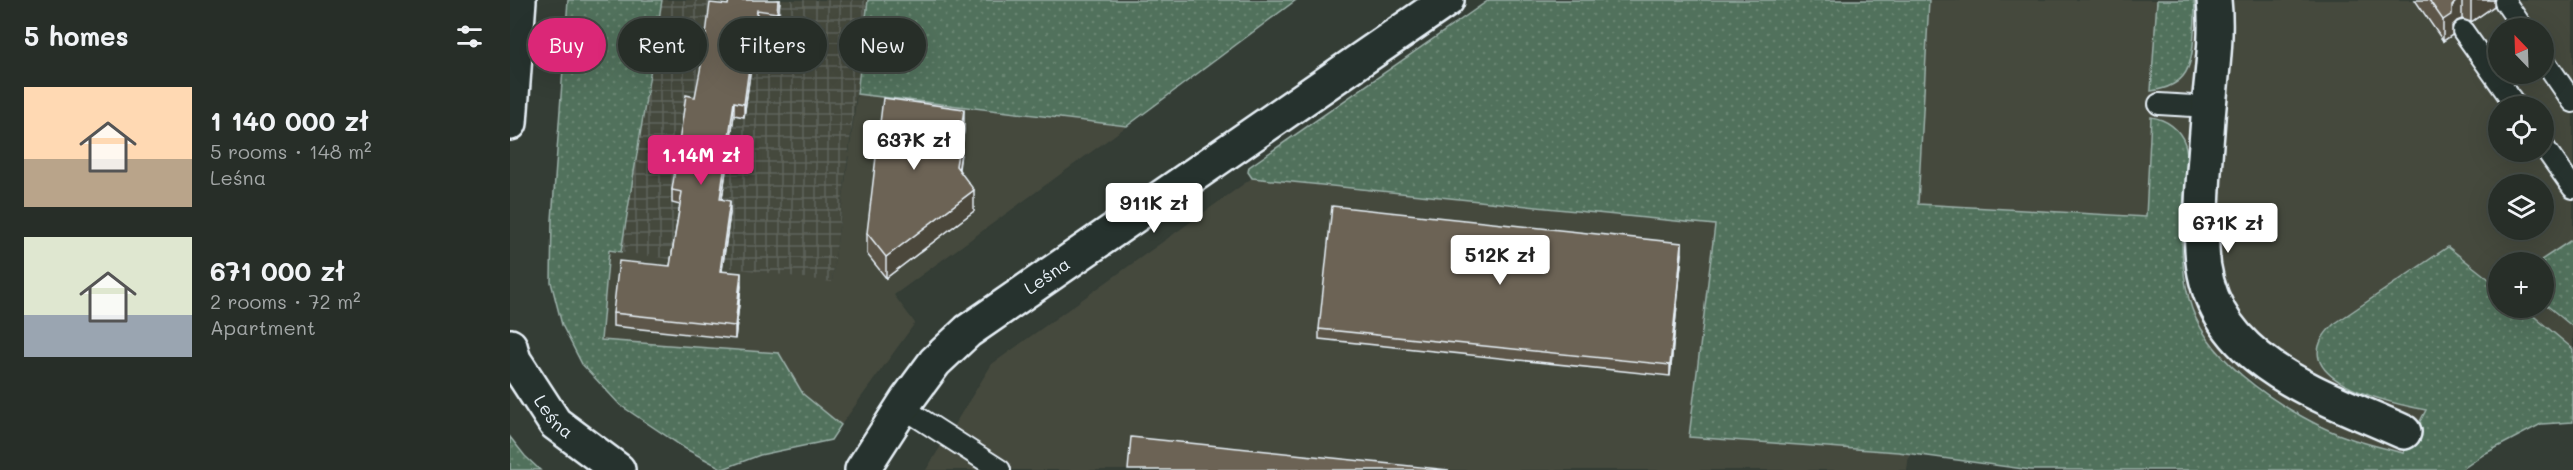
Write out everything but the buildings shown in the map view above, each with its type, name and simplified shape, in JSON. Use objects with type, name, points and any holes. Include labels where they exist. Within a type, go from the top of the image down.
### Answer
[{"type":"street","points":[[510,123],[519,0]]},
{"type":"street","name":"Leśna","points":[[862,470],[902,407],[935,362],[968,332],[1447,0]]},
{"type":"street","points":[[2214,0],[2214,32],[2203,187],[2202,250],[2210,292],[2222,320],[2242,344],[2272,369],[2290,380],[2404,432]]},
{"type":"street","name":"Leśna","points":[[510,346],[514,360],[555,423],[618,470]]},
{"type":"lane","points":[[2505,2],[2516,18]]},
{"type":"lane","points":[[2463,31],[2509,96]]},
{"type":"lane","points":[[2554,74],[2573,102]]},
{"type":"lane","points":[[2159,104],[2209,107]]},
{"type":"lane","points":[[2554,161],[2573,188]]},
{"type":"lane","points":[[902,407],[1000,470]]},
{"type":"shaded area","points":[[662,0],[868,0],[866,18],[839,18],[839,72],[859,72],[832,282],[621,252],[650,72],[707,72],[707,18],[659,18]]},
{"type":"shaded area","points":[[1929,0],[2157,0],[2152,90],[2175,84],[2187,72],[2193,56],[2194,0],[2573,0],[2573,421],[2426,410],[2403,453],[2365,443],[2325,428],[2281,403],[2226,361],[2197,322],[2189,299],[2182,236],[2187,154],[2185,145],[2176,129],[2159,118],[2151,117],[2146,217],[1918,204]]},
{"type":"shaded area","points":[[857,94],[1127,126],[894,295],[915,323],[841,425],[803,394],[779,353],[601,340],[609,249],[832,281]]},
{"type":"shaded area","points":[[1252,178],[1715,225],[1689,436],[1898,452],[1909,454],[1907,470],[926,470],[992,364]]},
{"type":"green space","points":[[568,0],[662,0],[659,18],[618,18],[618,72],[650,72],[621,252],[609,250],[601,340],[779,353],[803,394],[841,425],[831,440],[760,455],[723,469],[686,449],[620,405],[582,364],[562,325],[551,282],[552,220],[563,72],[606,72],[606,18],[567,18]]},
{"type":"green space","points":[[868,0],[1296,0],[1127,126],[857,94],[860,72],[926,72],[926,18],[866,18]]},
{"type":"green space","points":[[1489,0],[1929,0],[1918,204],[2146,217],[2151,117],[2157,118],[2176,129],[2187,151],[2182,253],[2186,288],[2197,320],[2224,359],[2263,391],[2304,418],[2334,432],[2403,453],[2426,410],[2388,401],[2345,385],[2328,373],[2319,359],[2320,343],[2334,324],[2448,247],[2488,278],[2488,318],[2536,318],[2573,349],[2573,422],[2541,424],[2486,453],[2461,470],[2031,470],[1898,452],[1689,437],[1715,225],[1252,178],[1248,172],[1249,167]]},
{"type":"green space","points":[[2157,0],[2194,0],[2195,25],[2192,55],[2186,72],[2173,84],[2151,91]]},
{"type":"green space","points":[[2573,239],[2573,327],[2554,311],[2553,252]]},
{"type":"green space","points":[[510,437],[525,456],[540,470],[510,470]]}]
